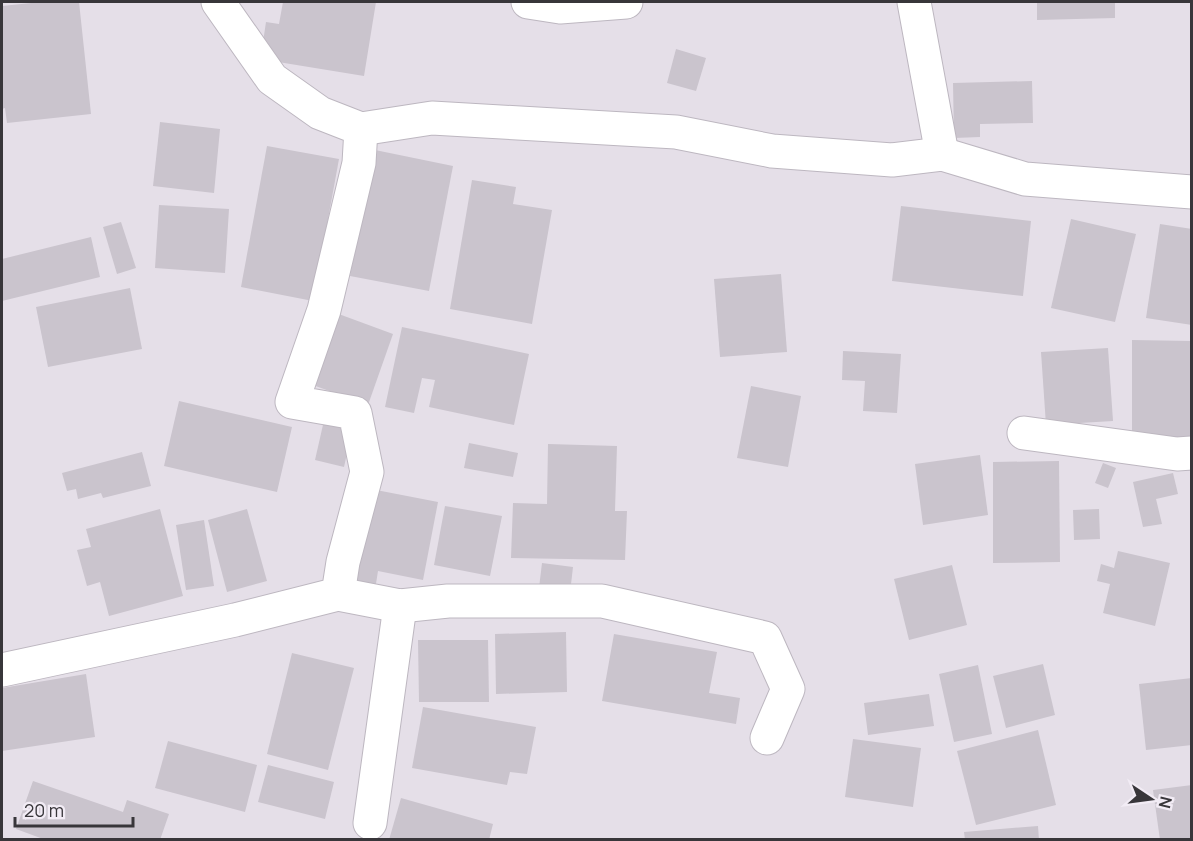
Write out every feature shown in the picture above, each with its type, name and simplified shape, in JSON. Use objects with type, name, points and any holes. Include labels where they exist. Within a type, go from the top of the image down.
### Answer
[{"type":"street","points":[[218,2],[272,79],[320,113],[361,129],[432,118],[676,132],[772,151],[891,160],[942,154],[1025,179],[1191,192]]},
{"type":"street","points":[[528,2],[560,7],[626,2]]},
{"type":"street","points":[[914,2],[942,154]]},
{"type":"street","points":[[338,594],[367,472],[355,413],[292,402],[324,310],[359,163],[361,129]]},
{"type":"street","points":[[1024,433],[1191,453]]},
{"type":"street","points":[[2,670],[235,620],[338,594],[400,606],[448,601],[602,601],[765,638],[788,689],[767,738]]},
{"type":"street","points":[[370,823],[400,606]]},
{"type":"building","points":[[41,2],[79,2],[91,114],[7,123],[5,108],[2,109],[2,6]]},
{"type":"building","points":[[283,2],[376,2],[364,76],[272,61],[274,52],[262,49],[266,22],[279,24]]},
{"type":"building","points":[[1037,2],[1115,2],[1115,18],[1037,20]]},
{"type":"building","points":[[676,49],[706,58],[696,91],[667,83]]},
{"type":"building","points":[[1032,81],[1033,123],[980,124],[980,137],[954,138],[953,83]]},
{"type":"building","points":[[160,122],[220,129],[214,193],[153,186]]},
{"type":"building","points":[[267,146],[339,159],[313,301],[241,287]]},
{"type":"building","points":[[375,150],[453,166],[429,291],[350,276]]},
{"type":"building","points":[[472,180],[516,187],[513,204],[552,210],[532,324],[450,309]]},
{"type":"building","points":[[159,205],[229,209],[225,273],[155,268]]},
{"type":"building","points":[[901,206],[1031,221],[1023,296],[892,281]]},
{"type":"building","points":[[1071,219],[1136,234],[1115,322],[1051,308]]},
{"type":"building","points":[[121,222],[136,268],[117,274],[103,227]]},
{"type":"building","points":[[1160,224],[1192,229],[1192,325],[1146,318]]},
{"type":"building","points":[[91,237],[100,277],[2,301],[2,259]]},
{"type":"building","points":[[781,274],[787,352],[720,357],[714,279]]},
{"type":"building","points":[[130,288],[142,349],[48,367],[36,307]]},
{"type":"building","points":[[336,313],[393,334],[368,405],[310,384]]},
{"type":"building","points":[[402,327],[529,354],[514,425],[429,407],[435,380],[422,378],[414,413],[385,407]]},
{"type":"building","points":[[1132,340],[1192,341],[1192,438],[1132,438]]},
{"type":"building","points":[[1108,348],[1113,421],[1046,425],[1041,352]]},
{"type":"building","points":[[843,351],[901,354],[897,413],[863,411],[865,381],[842,380]]},
{"type":"building","points":[[751,386],[801,396],[788,467],[737,458]]},
{"type":"building","points":[[179,401],[292,427],[277,492],[164,466]]},
{"type":"building","points":[[325,416],[354,422],[344,467],[315,460]]},
{"type":"building","points":[[469,443],[518,453],[513,477],[464,468]]},
{"type":"building","points":[[548,444],[617,446],[615,511],[627,511],[625,560],[511,558],[513,503],[547,504]]},
{"type":"building","points":[[142,452],[151,486],[103,498],[101,493],[78,499],[76,489],[67,491],[62,473]]},
{"type":"building","points":[[980,455],[988,515],[923,525],[915,464]]},
{"type":"building","points":[[1059,461],[1060,562],[993,563],[993,462]]},
{"type":"building","points":[[1103,463],[1116,468],[1108,488],[1095,483]]},
{"type":"building","points":[[1173,473],[1178,494],[1156,499],[1162,524],[1143,527],[1133,482]]},
{"type":"building","points":[[371,489],[438,502],[423,580],[378,571],[375,590],[352,585]]},
{"type":"building","points":[[445,506],[502,516],[490,576],[434,565]]},
{"type":"building","points":[[160,509],[183,596],[109,616],[100,582],[87,586],[77,550],[91,547],[86,529]]},
{"type":"building","points":[[247,509],[267,581],[227,592],[208,520]]},
{"type":"building","points":[[1099,509],[1100,539],[1074,540],[1073,510]]},
{"type":"building","points":[[204,520],[214,586],[186,590],[176,525]]},
{"type":"building","points":[[1118,551],[1170,563],[1155,626],[1103,613],[1110,584],[1097,581],[1101,564],[1114,568]]},
{"type":"building","points":[[542,563],[573,567],[570,593],[539,588]]},
{"type":"building","points":[[952,565],[967,625],[909,640],[894,579]]},
{"type":"building","points":[[566,632],[567,692],[496,694],[495,634]]},
{"type":"building","points":[[614,634],[717,652],[709,693],[740,698],[736,724],[602,701]]},
{"type":"building","points":[[418,640],[488,640],[489,702],[419,702]]},
{"type":"building","points":[[292,653],[354,668],[328,770],[267,754]]},
{"type":"building","points":[[1043,664],[1055,715],[1006,728],[993,676]]},
{"type":"building","points":[[978,665],[992,734],[954,742],[939,674]]},
{"type":"building","points":[[86,674],[95,737],[2,751],[2,688]]},
{"type":"building","points":[[1192,678],[1192,745],[1146,750],[1139,684]]},
{"type":"building","points":[[929,694],[934,726],[868,735],[864,703]]},
{"type":"building","points":[[423,707],[536,727],[527,774],[510,772],[507,785],[412,768]]},
{"type":"building","points":[[1038,730],[1056,805],[976,825],[957,751]]},
{"type":"building","points":[[853,739],[921,748],[913,807],[845,797]]},
{"type":"building","points":[[168,741],[257,765],[245,812],[155,788]]},
{"type":"building","points":[[268,765],[334,782],[325,819],[258,802]]},
{"type":"building","points":[[33,781],[123,812],[127,800],[169,814],[160,840],[46,840],[16,829]]},
{"type":"building","points":[[1192,785],[1192,840],[1160,840],[1153,790]]},
{"type":"building","points":[[401,798],[493,824],[489,840],[389,840]]},
{"type":"building","points":[[1038,826],[1039,840],[965,840],[964,832]]}]
